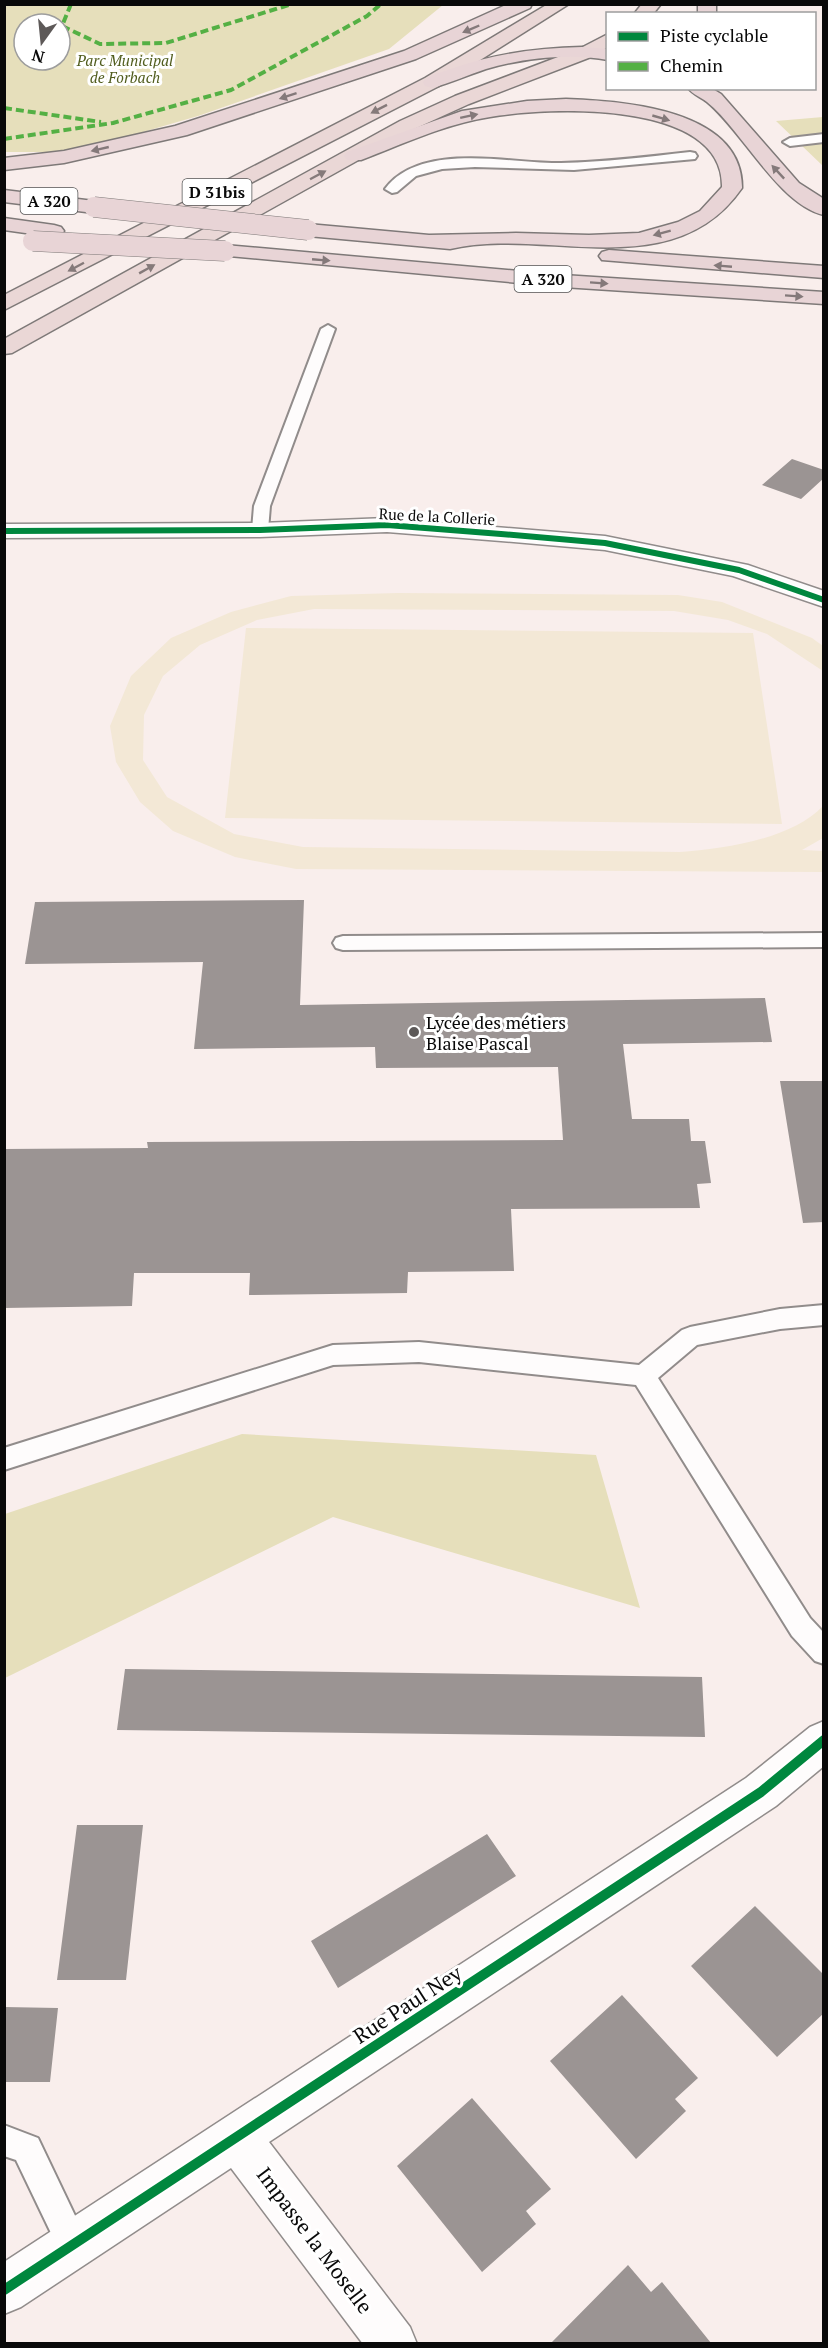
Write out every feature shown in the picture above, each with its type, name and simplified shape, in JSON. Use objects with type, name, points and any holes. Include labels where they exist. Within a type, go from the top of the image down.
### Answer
[{"type":"highway","points":[[4,164],[64,157],[180,131],[410,55],[524,4]]},
{"type":"highway","name":"D 31bis","points":[[4,304],[432,82],[561,4]]},
{"type":"highway","name":"D 31bis","points":[[4,348],[408,125],[462,100],[585,53],[606,40]]},
{"type":"highway","points":[[432,82],[481,63],[511,56],[585,53],[606,55]]},
{"type":"highway","points":[[708,92],[792,187],[824,209]]},
{"type":"highway","points":[[354,156],[462,117],[563,103],[624,106],[685,125],[716,145],[731,167],[732,188],[709,214],[680,228],[640,239],[586,242],[514,239],[429,241]]},
{"type":"highway","name":"A 320","points":[[4,196],[308,230],[824,272]]},
{"type":"highway","name":"A 320","points":[[4,224],[263,255],[563,281],[824,298]]},
{"type":"highway","points":[[4,238],[225,251]]},
{"type":"street","name":"Rue de la Collerie","points":[[4,531],[260,530],[387,525],[606,543],[739,570],[824,600]]},
{"type":"street","name":"Rue Paul Ney","points":[[4,2290],[760,1792],[824,1740]]},
{"type":"street","name":"Impasse la Moselle","points":[[236,2137],[393,2343]]},
{"type":"lane","points":[[790,142],[824,138]]},
{"type":"lane","points":[[392,189],[404,176],[425,168],[464,164],[555,167],[607,165],[690,156]]},
{"type":"lane","points":[[260,530],[262,506],[328,329]]},
{"type":"lane","points":[[342,943],[824,940]]},
{"type":"lane","points":[[4,1459],[333,1354],[419,1352],[643,1376],[690,1337],[780,1319],[824,1316]]},
{"type":"lane","points":[[643,1376],[801,1627],[824,1652]]},
{"type":"lane","points":[[4,2140],[27,2149],[73,2245]]},
{"type":"green space","name":"Parc Municipal de Forbach","points":[[4,5],[443,5],[389,49],[198,116],[119,139],[58,152],[5,152]]},
{"type":"green space","points":[[823,117],[823,166],[776,121]]},
{"type":"green space","points":[[242,1434],[596,1455],[640,1608],[333,1517],[5,1678],[5,1514]]},
{"type":"shaded area","points":[[398,593],[678,595],[722,602],[812,638],[823,646],[823,671],[767,634],[728,620],[674,611],[314,609],[257,620],[200,645],[163,676],[144,715],[143,760],[167,797],[234,834],[303,847],[680,852],[736,845],[776,834],[794,827],[823,806],[823,838],[802,850],[823,851],[823,872],[296,869],[235,857],[173,831],[140,802],[116,762],[110,726],[131,676],[171,638],[231,612],[291,596]]},
{"type":"shaded area","points":[[246,628],[753,633],[782,824],[225,818]]},
{"type":"building","points":[[792,459],[824,470],[824,478],[801,499],[762,485]]},
{"type":"building","points":[[304,900],[300,1005],[765,998],[772,1042],[623,1044],[632,1119],[689,1119],[691,1141],[705,1141],[711,1183],[697,1184],[700,1208],[511,1209],[514,1271],[408,1272],[407,1293],[249,1295],[250,1273],[134,1273],[132,1306],[4,1308],[4,1149],[148,1148],[147,1142],[563,1140],[558,1067],[376,1068],[375,1047],[194,1049],[203,962],[25,964],[35,902]]},
{"type":"building","points":[[780,1081],[824,1081],[824,1222],[803,1223]]},
{"type":"building","points":[[125,1669],[702,1677],[705,1737],[117,1730]]},
{"type":"building","points":[[77,1825],[143,1825],[126,1980],[57,1980]]},
{"type":"building","points":[[487,1834],[516,1876],[338,1988],[311,1941]]},
{"type":"building","points":[[755,1906],[824,1975],[824,2013],[777,2057],[691,1966]]},
{"type":"building","points":[[622,1995],[698,2078],[675,2099],[686,2111],[636,2159],[550,2061]]},
{"type":"building","points":[[4,2007],[58,2008],[50,2082],[4,2082]]},
{"type":"building","points":[[472,2098],[551,2189],[526,2211],[536,2224],[482,2272],[397,2166]]},
{"type":"building","points":[[628,2265],[651,2292],[662,2282],[711,2343],[551,2343]]},
{"type":"marked path","points":[[71,4],[62,26],[100,44],[166,43],[292,4]]},
{"type":"marked path","points":[[4,139],[113,123],[231,90],[367,16],[381,4]]},
{"type":"marked path","points":[[4,108],[101,122]]},
{"type":"cycle path","points":[[4,531],[260,530],[387,525],[501,534],[605,543],[739,570],[824,600]]},
{"type":"cycle path","points":[[4,2290],[761,1792],[824,1740]]},
{"type":"place","name":"Lycée des métiers Blaise Pascal","points":[[414,1032]]}]
